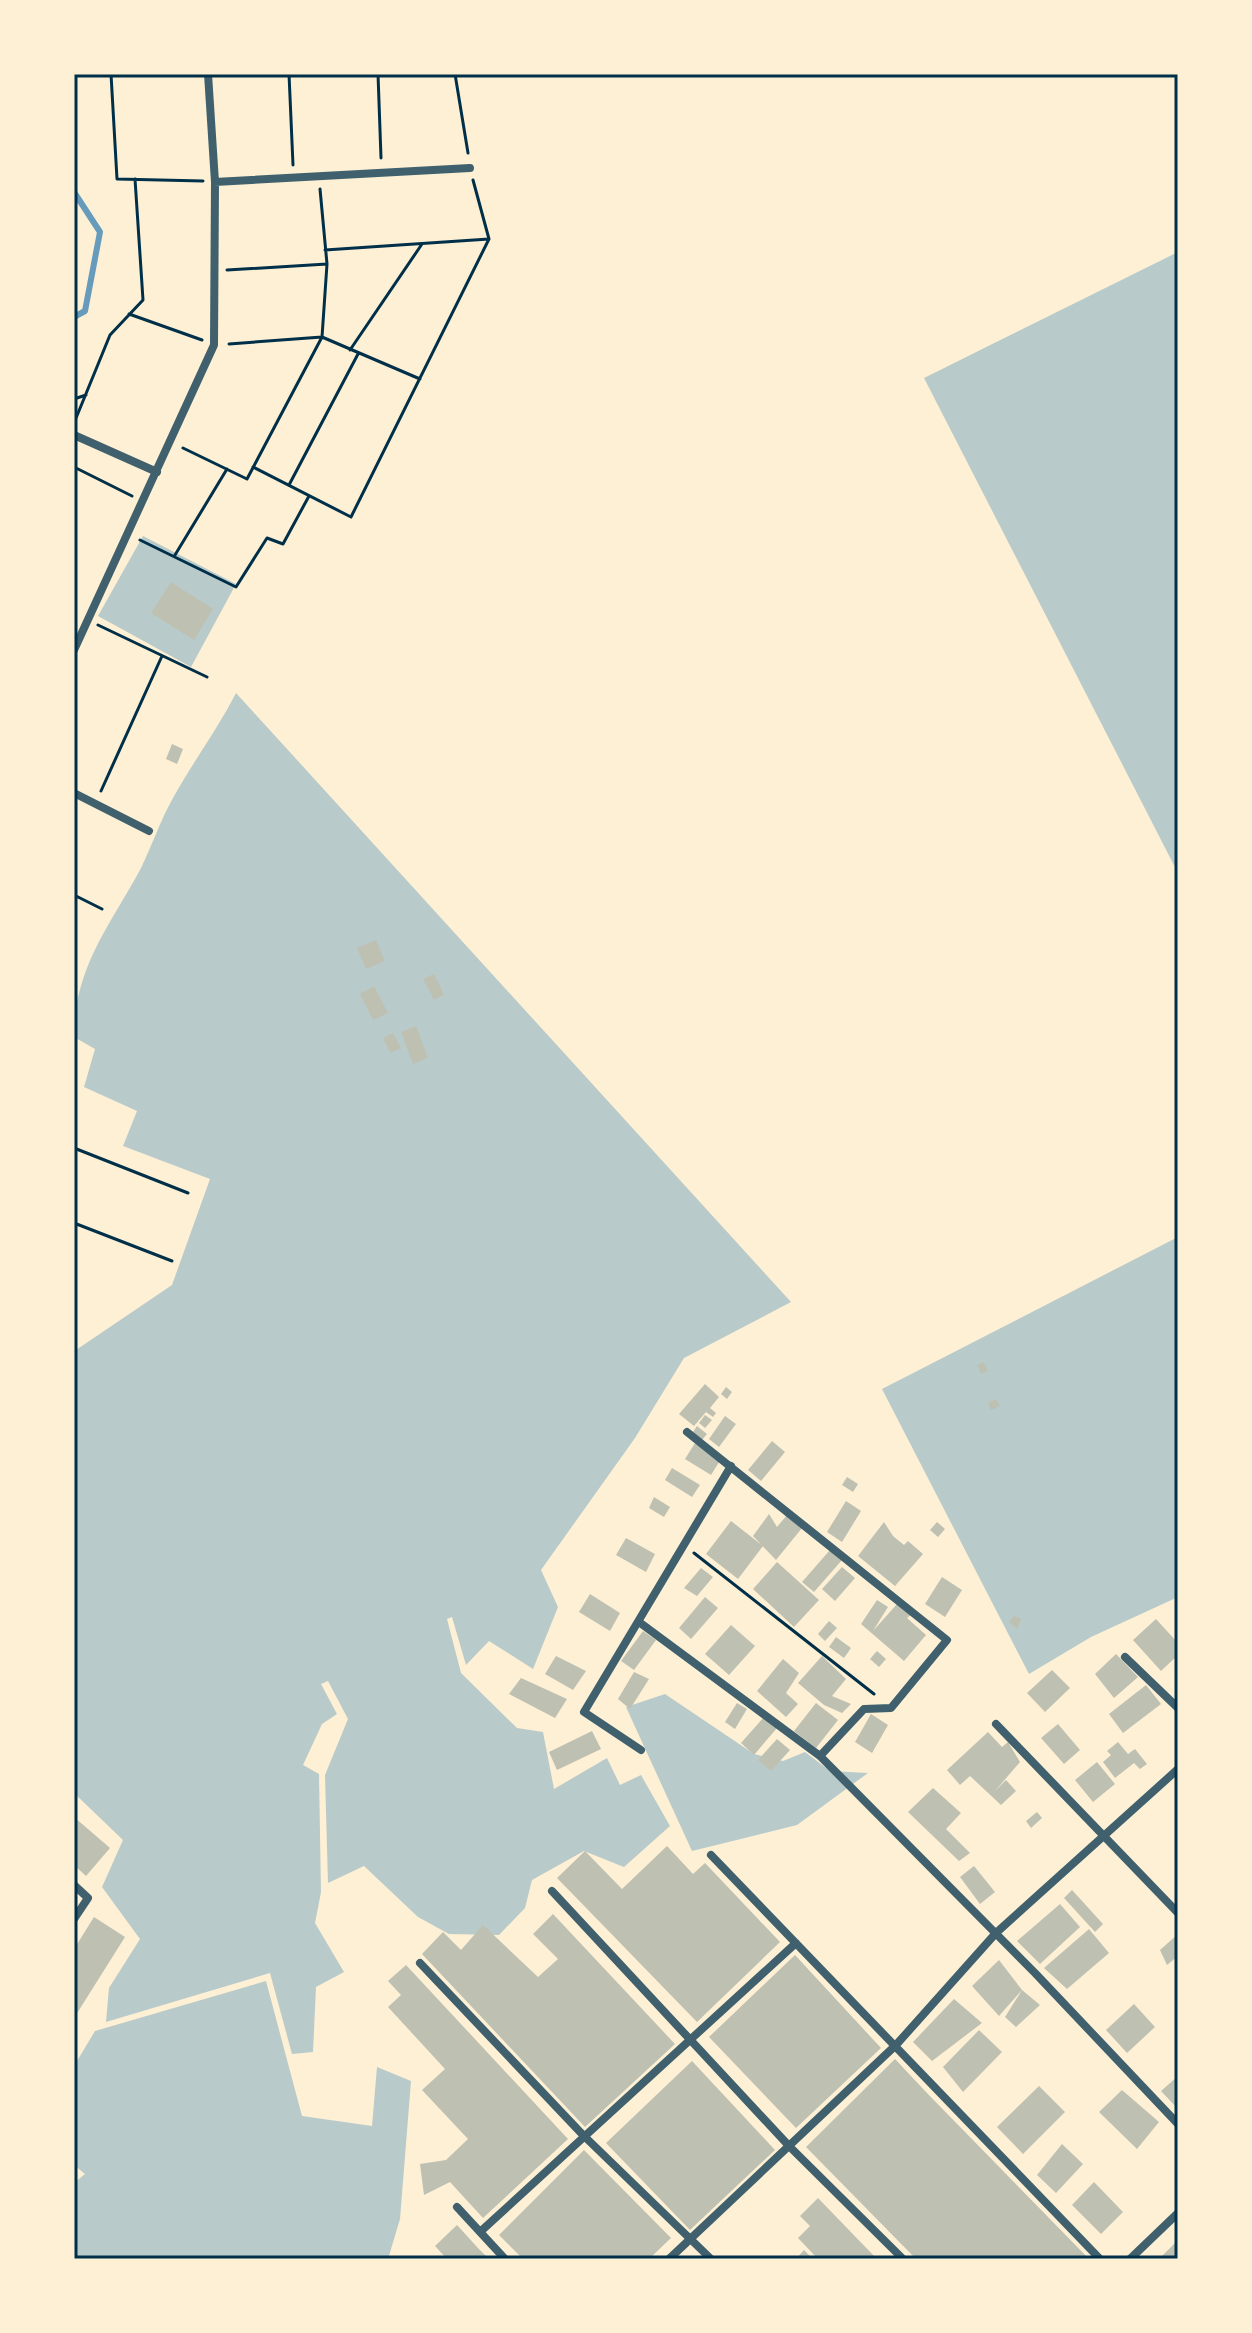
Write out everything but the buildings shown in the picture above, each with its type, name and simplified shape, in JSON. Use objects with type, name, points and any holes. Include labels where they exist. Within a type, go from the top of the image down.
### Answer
[{"type":"street","points":[[74,650],[214,345],[215,182],[208,74]]},
{"type":"street","points":[[215,182],[319,173],[470,168]]},
{"type":"street","points":[[74,435],[157,472]]},
{"type":"street","points":[[74,793],[149,831]]},
{"type":"street","points":[[687,1432],[947,1640],[891,1708],[864,1709],[820,1756]]},
{"type":"street","points":[[641,1750],[584,1712],[639,1622],[681,1544],[731,1466]]},
{"type":"street","points":[[639,1622],[820,1756],[996,1933],[1178,2124]]},
{"type":"street","points":[[1125,1657],[1178,1708]]},
{"type":"street","points":[[996,1724],[1178,1913]]},
{"type":"street","points":[[669,2259],[896,2045],[996,1933],[1178,1769]]},
{"type":"street","points":[[711,1855],[1100,2259]]},
{"type":"street","points":[[74,1885],[88,1898],[74,1919]]},
{"type":"street","points":[[552,1891],[790,2147],[903,2259]]},
{"type":"street","points":[[480,2232],[796,1943]]},
{"type":"street","points":[[420,1963],[583,2135],[711,2259]]},
{"type":"street","points":[[457,2207],[505,2259]]},
{"type":"street","points":[[1130,2259],[1178,2213]]},
{"type":"path","points":[[111,74],[117,179],[215,182]]},
{"type":"path","points":[[289,74],[293,176]]},
{"type":"path","points":[[378,74],[382,172]]},
{"type":"path","points":[[253,467],[351,517],[489,239],[470,168],[455,74]]},
{"type":"path","points":[[170,441],[247,479],[322,337],[327,264],[319,173]]},
{"type":"path","points":[[74,424],[110,335],[143,300],[135,179]]},
{"type":"path","points":[[325,250],[489,239]]},
{"type":"path","points":[[350,350],[422,244]]},
{"type":"path","points":[[216,270],[327,264]]},
{"type":"path","points":[[129,314],[214,345],[322,337],[420,379]]},
{"type":"path","points":[[289,485],[359,354]]},
{"type":"path","points":[[74,399],[86,395]]},
{"type":"path","points":[[74,467],[142,501]]},
{"type":"path","points":[[174,556],[227,469]]},
{"type":"path","points":[[128,534],[236,587],[267,538],[283,544],[309,496]]},
{"type":"path","points":[[88,620],[207,677]]},
{"type":"path","points":[[95,804],[162,656]]},
{"type":"path","points":[[74,895],[102,909]]},
{"type":"path","points":[[74,1148],[188,1193]]},
{"type":"path","points":[[74,1223],[172,1261]]},
{"type":"path","points":[[681,1544],[891,1708]]},
{"type":"shaded area","points":[[1178,252],[1178,873],[924,378]]},
{"type":"shaded area","points":[[143,536],[236,584],[191,667],[98,616]]},
{"type":"shaded area","points":[[236,693],[791,1302],[684,1358],[635,1438],[541,1570],[558,1607],[533,1669],[489,1641],[466,1665],[452,1617],[447,1619],[461,1673],[517,1728],[543,1732],[554,1789],[607,1758],[620,1785],[641,1775],[670,1826],[624,1867],[584,1851],[532,1880],[525,1908],[499,1935],[449,1934],[418,1917],[364,1866],[328,1883],[325,1775],[348,1719],[328,1681],[321,1684],[337,1714],[322,1724],[303,1765],[319,1774],[321,1892],[315,1923],[344,1972],[316,1987],[313,2052],[292,2054],[270,1973],[106,2022],[109,1988],[140,1939],[102,1887],[123,1840],[74,1793],[74,1355],[76,1350],[172,1285],[210,1179],[123,1146],[137,1111],[84,1087],[95,1049],[74,1037],[76,1012],[80,990],[95,949],[140,870],[173,798]]},
{"type":"shaded area","points":[[1178,1237],[1178,1597],[1091,1637],[1029,1674],[882,1389]]},
{"type":"shaded area","points":[[665,1694],[754,1754],[783,1761],[805,1752],[830,1771],[868,1773],[797,1825],[692,1851],[626,1707]]},
{"type":"shaded area","points":[[266,1981],[302,2116],[372,2126],[377,2067],[411,2081],[400,2219],[388,2259],[75,2259],[74,2183],[85,2174],[74,2165],[74,2066],[95,2031]]},
{"type":"waterway","points":[[74,192],[100,232],[85,311],[74,317]]}]
